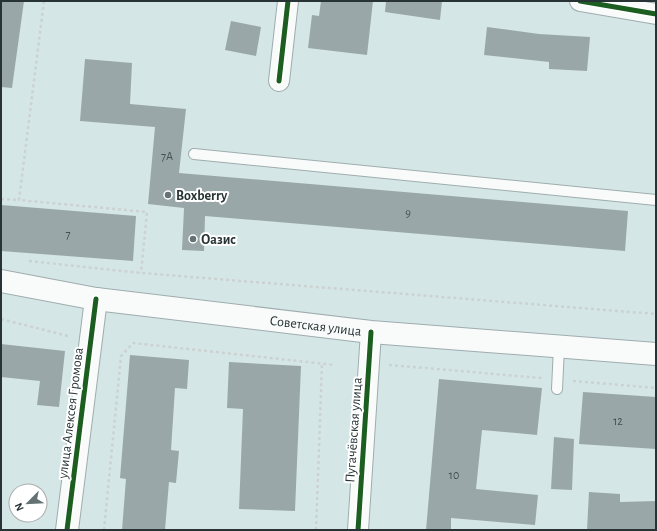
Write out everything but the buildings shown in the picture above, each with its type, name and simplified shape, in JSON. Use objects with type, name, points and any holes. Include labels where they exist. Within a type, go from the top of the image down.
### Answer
[{"type":"main road","name":"Советская улица","points":[[1,282],[96,299],[371,332],[656,354]]},
{"type":"main road","name":"улица Алексея Громова","points":[[67,530],[96,299]]},
{"type":"street","points":[[279,81],[288,1]]},
{"type":"street","points":[[580,1],[656,14]]},
{"type":"street","name":"Пугачёвская улица","points":[[358,530],[371,332]]},
{"type":"lane","points":[[194,154],[656,200]]},
{"type":"lane","points":[[557,385],[559,347]]},
{"type":"path","points":[[19,200],[44,1]]},
{"type":"path","points":[[1,199],[147,212],[141,273]]},
{"type":"path","points":[[24,261],[141,273],[656,314]]},
{"type":"path","points":[[1,319],[70,337]]},
{"type":"path","points":[[104,530],[121,356],[133,343],[335,365]]},
{"type":"path","points":[[316,530],[322,364]]},
{"type":"path","points":[[385,364],[557,385],[656,388]]},
{"type":"cycle path","points":[[279,81],[288,1]]},
{"type":"cycle path","points":[[580,1],[656,14]]},
{"type":"cycle path","points":[[67,530],[96,299]]},
{"type":"cycle path","points":[[358,530],[371,332]]},
{"type":"place","name":"Boxberry","points":[[168,195]]},
{"type":"place","name":"Оазис","points":[[193,239]]}]
